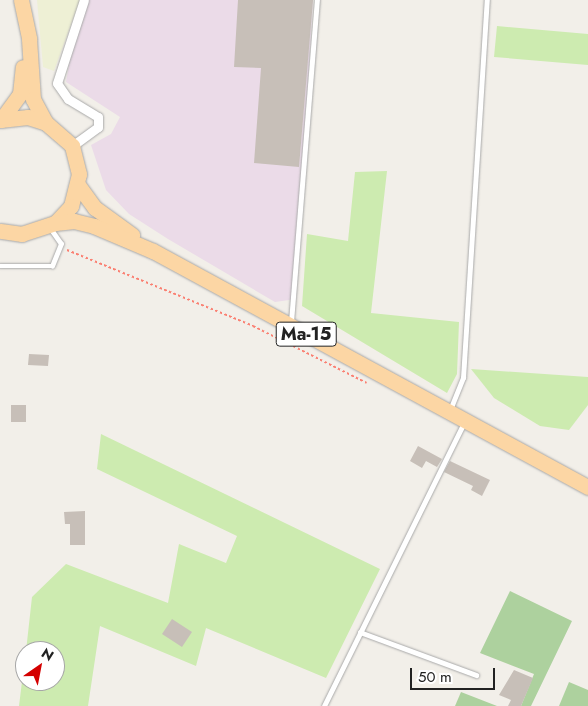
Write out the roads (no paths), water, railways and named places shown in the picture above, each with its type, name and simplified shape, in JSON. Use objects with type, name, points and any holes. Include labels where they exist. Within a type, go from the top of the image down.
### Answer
[{"type":"main road","points":[[21,0],[26,28],[33,99],[46,123],[72,146],[78,185],[71,206],[52,225]]},
{"type":"main road","points":[[0,120],[22,86],[26,28]]},
{"type":"main road","points":[[0,120],[28,117],[46,123]]},
{"type":"main road","name":"Ma-15","points":[[78,185],[101,213],[153,251]]},
{"type":"main road","name":"Ma-15","points":[[0,231],[22,234],[74,221],[94,226],[153,251],[588,487]]},
{"type":"street","points":[[72,146],[98,127],[98,117],[68,99],[57,83],[84,0]]},
{"type":"lane","points":[[291,326],[317,0]]},
{"type":"lane","points":[[450,412],[463,378],[487,0]]},
{"type":"lane","points":[[0,266],[52,266],[60,248],[52,225]]},
{"type":"lane","points":[[324,706],[465,420]]},
{"type":"lane","points":[[360,632],[476,675]]}]
